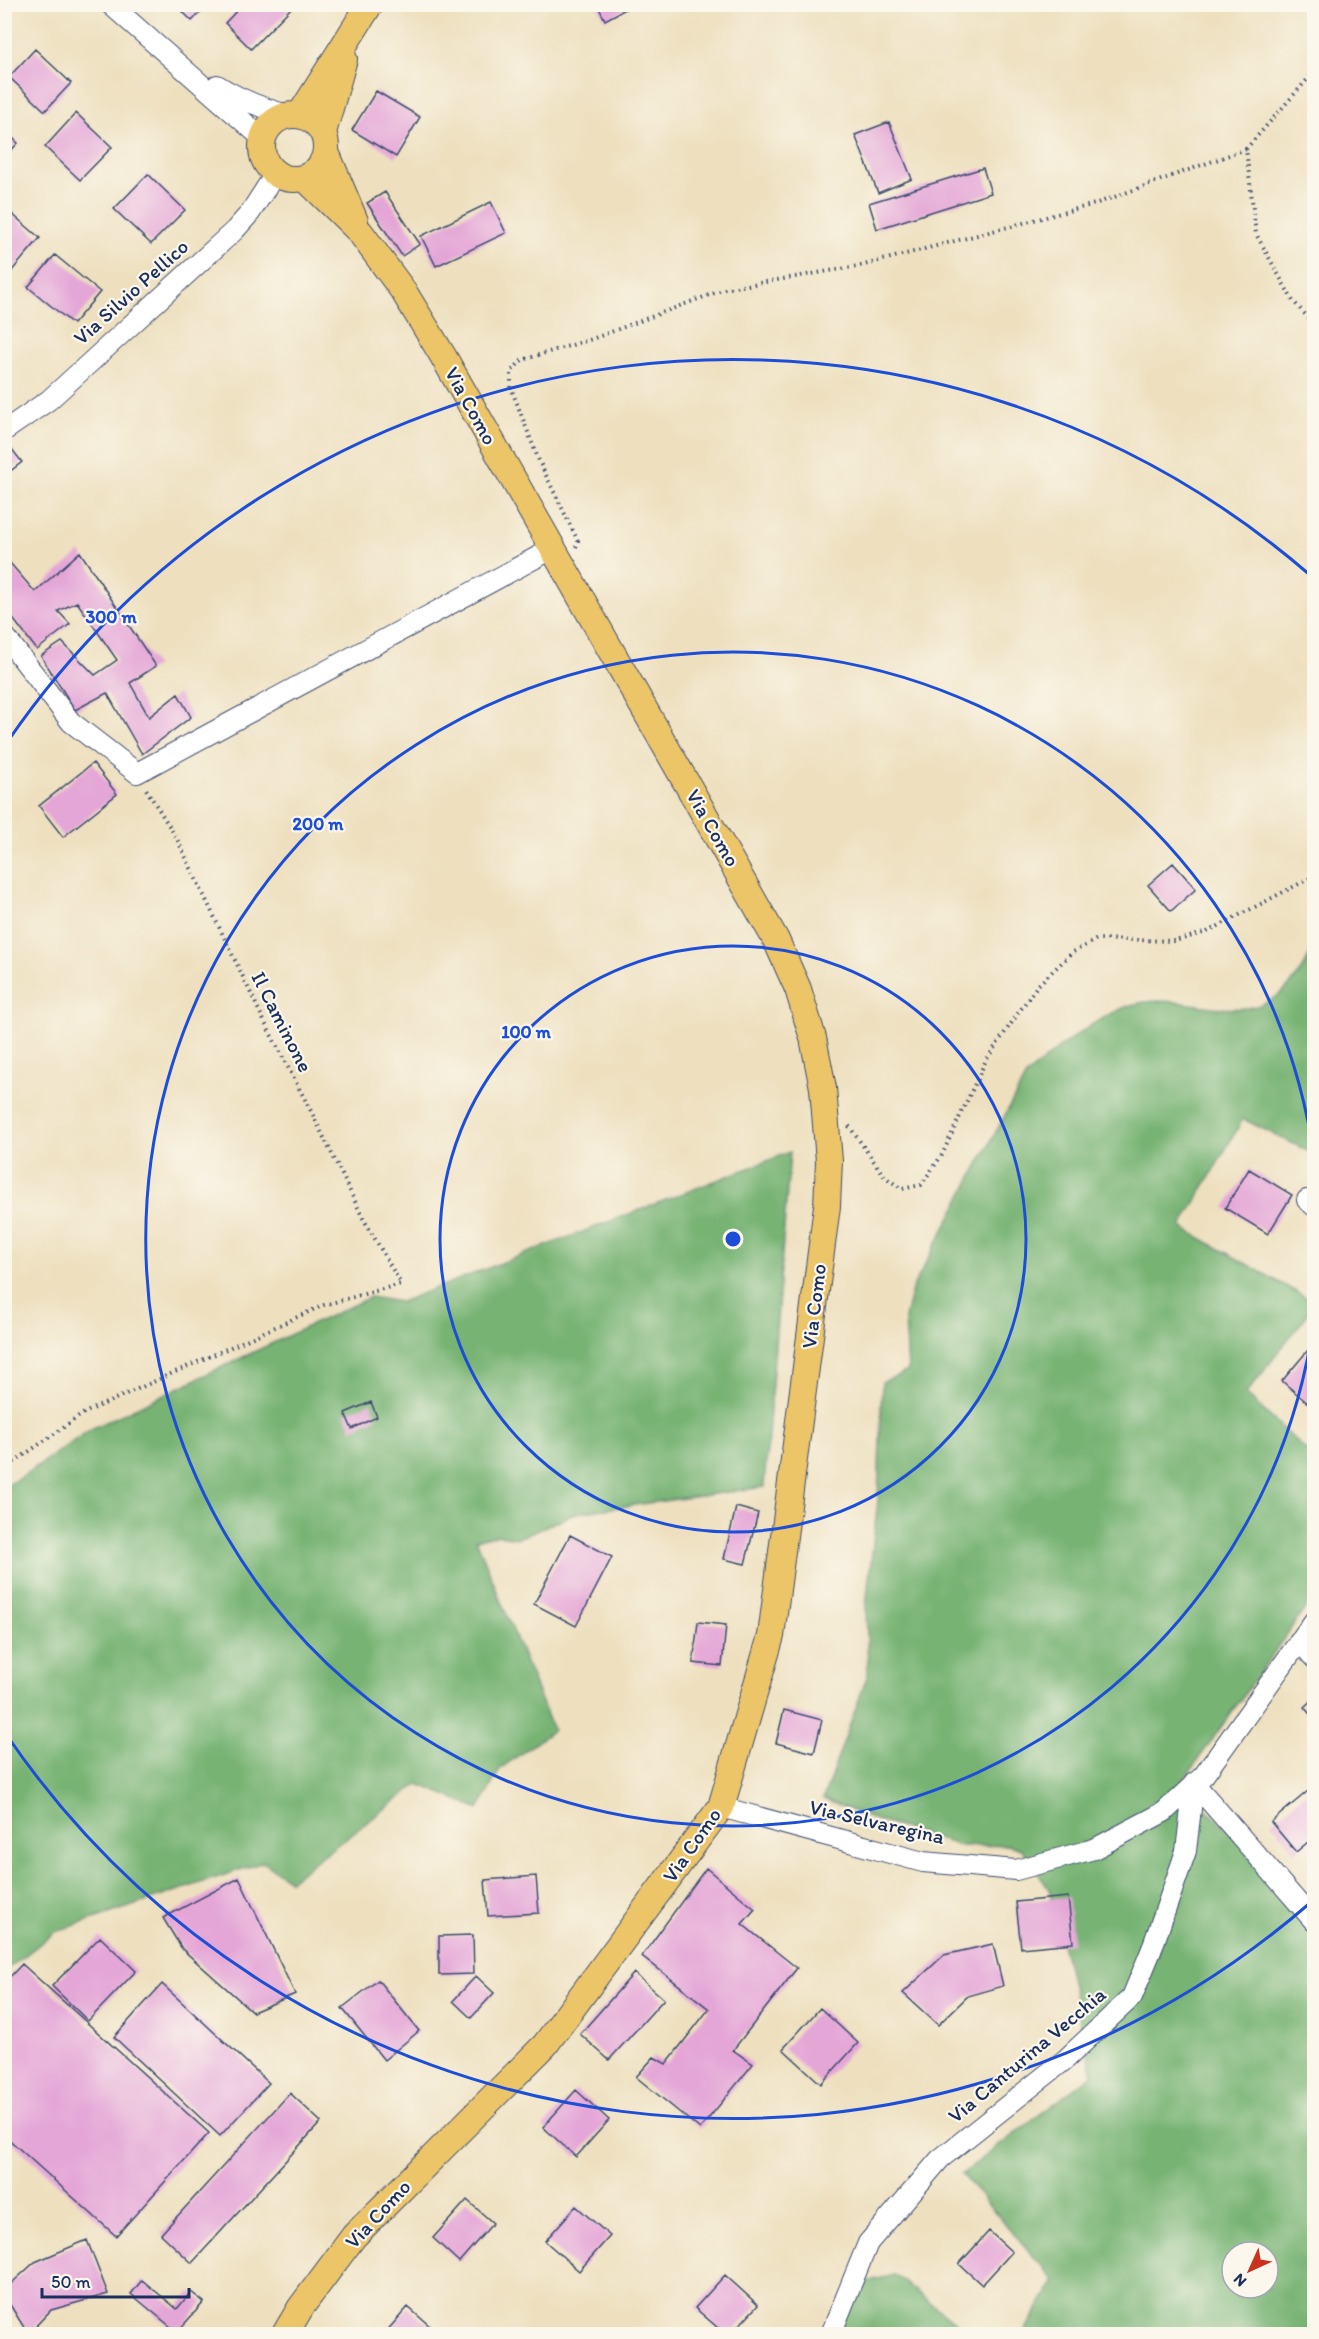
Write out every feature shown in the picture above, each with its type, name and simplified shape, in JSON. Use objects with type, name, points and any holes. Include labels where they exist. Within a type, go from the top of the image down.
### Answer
[{"type":"main road","points":[[352,30],[319,168],[305,178],[291,180],[275,174],[265,164],[261,150],[262,138],[273,122],[294,115],[352,30],[370,4]]},
{"type":"main road","points":[[294,115],[313,122],[324,142]]},
{"type":"main road","name":"Via Como","points":[[324,142],[360,232]]},
{"type":"main road","name":"Via Como","points":[[285,2334],[301,2307],[354,2236],[545,2045],[721,1807],[771,1636],[827,1206],[829,1161],[823,1088],[813,1038],[798,989],[776,940],[443,356],[404,292],[360,232],[305,178]]},
{"type":"street","points":[[110,4],[262,138]]},
{"type":"street","points":[[141,32],[236,98],[294,115]]},
{"type":"street","name":"Via Silvio Pellico","points":[[4,431],[48,400],[235,230],[250,213],[275,174]]},
{"type":"street","points":[[4,635],[71,722],[137,773],[552,549]]},
{"type":"street","name":"Via Selvaregina","points":[[721,1807],[923,1862],[1016,1870],[1094,1849],[1164,1812],[1204,1775],[1314,1621]]},
{"type":"street","points":[[1299,1641],[1314,1658]]},
{"type":"street","points":[[1194,1783],[1314,1921]]},
{"type":"street","name":"Via Canturina Vecchia","points":[[831,2334],[868,2243],[940,2159],[1066,2059],[1132,1997],[1151,1951],[1186,1851],[1194,1783]]},
{"type":"path","points":[[570,580],[578,541],[539,461],[511,388],[511,372],[522,360],[592,339],[725,289],[864,265],[1083,207],[1246,149],[1314,72]]},
{"type":"path","points":[[1246,149],[1256,234],[1293,301],[1314,324]]},
{"type":"path","name":"Il Caminone","points":[[4,1469],[84,1413],[324,1305],[401,1284],[337,1167],[176,837],[137,773]]},
{"type":"path","points":[[842,1117],[885,1177],[902,1189],[921,1185],[942,1155],[986,1060],[1037,986],[1073,952],[1097,939],[1175,941],[1207,932],[1314,876]]},
{"type":"green space","points":[[1314,942],[1314,1154],[1243,1119],[1181,1227],[1314,1302],[1314,1306],[1246,1394],[1312,1456],[1314,1454],[1314,1596],[1180,1785],[1314,1909],[1314,2334],[1023,2334],[1055,2281],[962,2174],[1093,2074],[1049,1889],[1021,1849],[1009,1845],[961,1846],[870,1818],[823,1799],[868,1674],[866,1606],[878,1499],[882,1382],[908,1371],[905,1318],[912,1289],[1026,1076],[1074,1037],[1128,1006],[1149,1002],[1170,1002],[1233,1009],[1253,1007],[1272,999],[1290,985],[1308,959]]},
{"type":"green space","points":[[790,1152],[764,1487],[576,1513],[518,1538],[499,1535],[476,1539],[553,1730],[500,1769],[479,1809],[418,1784],[290,1880],[263,1862],[55,1932],[5,1971],[5,1486],[91,1429],[370,1297],[400,1302]]},
{"type":"green space","points":[[895,2275],[970,2334],[820,2334],[856,2284]]},
{"type":"building","points":[[175,4],[208,4],[192,21]]},
{"type":"building","points":[[243,4],[295,4],[251,49],[225,23]]},
{"type":"building","points":[[597,4],[635,4],[605,20]]},
{"type":"building","points":[[35,49],[71,83],[45,111],[9,77]]},
{"type":"building","points":[[376,91],[420,117],[396,157],[352,130]]},
{"type":"building","points":[[76,113],[112,147],[80,180],[45,147]]},
{"type":"building","points":[[889,122],[912,179],[878,193],[855,135]]},
{"type":"building","points":[[4,130],[18,143],[4,158]]},
{"type":"building","points":[[983,168],[991,193],[877,229],[869,203]]},
{"type":"building","points":[[148,174],[185,210],[151,244],[114,209]]},
{"type":"building","points":[[385,192],[420,244],[402,256],[367,203]]},
{"type":"building","points":[[491,202],[506,233],[436,266],[421,236]]},
{"type":"building","points":[[4,207],[40,238],[10,273],[4,269]]},
{"type":"building","points":[[55,255],[100,292],[73,324],[28,287]]},
{"type":"building","points":[[7,443],[22,462],[4,476],[4,445]]},
{"type":"building","points":[[80,552],[156,666],[130,683],[149,717],[178,694],[191,717],[142,754],[107,693],[75,710],[41,656],[62,642],[95,675],[117,660],[77,602],[58,611],[70,624],[37,650],[4,607],[4,556],[35,592]]},
{"type":"building","points":[[93,763],[117,794],[63,837],[39,806]]},
{"type":"building","points":[[1173,863],[1196,889],[1171,911],[1148,885]]},
{"type":"building","points":[[1249,1169],[1292,1195],[1268,1234],[1225,1208]]},
{"type":"building","points":[[1314,1343],[1314,1399],[1310,1405],[1282,1381]]},
{"type":"building","points":[[371,1402],[377,1417],[352,1429],[345,1413]]},
{"type":"building","points":[[736,1507],[758,1513],[745,1564],[724,1559]]},
{"type":"building","points":[[570,1535],[612,1557],[576,1626],[534,1604]]},
{"type":"building","points":[[698,1622],[726,1625],[722,1666],[693,1663]]},
{"type":"building","points":[[1314,1698],[1314,1719],[1304,1707]]},
{"type":"building","points":[[784,1710],[822,1720],[814,1753],[776,1743]]},
{"type":"building","points":[[1314,1786],[1314,1837],[1296,1852],[1271,1822]]},
{"type":"building","points":[[706,1868],[755,1909],[742,1924],[797,1968],[733,2050],[753,2064],[700,2129],[636,2077],[654,2057],[666,2064],[709,2009],[642,1956]]},
{"type":"building","points":[[536,1876],[539,1913],[488,1916],[485,1880]]},
{"type":"building","points":[[239,1878],[295,1994],[253,2012],[182,1949],[163,1918]]},
{"type":"building","points":[[1068,1897],[1073,1943],[1021,1948],[1016,1902]]},
{"type":"building","points":[[473,1935],[474,1974],[439,1975],[439,1936]]},
{"type":"building","points":[[100,1937],[136,1971],[88,2021],[52,1986]]},
{"type":"building","points":[[993,1944],[1003,1986],[968,1996],[938,2025],[903,1993],[944,1955]]},
{"type":"building","points":[[22,1964],[209,2133],[116,2236],[4,2135],[4,1983]]},
{"type":"building","points":[[634,1973],[664,1999],[609,2060],[580,2034]]},
{"type":"building","points":[[476,1976],[494,1993],[471,2018],[453,2001]]},
{"type":"building","points":[[378,1980],[419,2031],[384,2060],[342,2008]]},
{"type":"building","points":[[162,1984],[269,2083],[220,2136],[114,2037]]},
{"type":"building","points":[[820,2008],[858,2043],[821,2084],[783,2049]]},
{"type":"building","points":[[576,2090],[609,2120],[576,2157],[543,2127]]},
{"type":"building","points":[[290,2093],[321,2122],[192,2263],[161,2234]]},
{"type":"building","points":[[467,2200],[493,2223],[459,2262],[433,2238]]},
{"type":"building","points":[[576,2206],[610,2236],[579,2271],[545,2241]]},
{"type":"building","points":[[989,2231],[1012,2252],[982,2285],[959,2264]]},
{"type":"building","points":[[87,2240],[108,2294],[51,2310],[28,2334],[4,2295],[4,2290],[35,2262]]},
{"type":"building","points":[[725,2275],[758,2305],[731,2334],[725,2334],[695,2308]]},
{"type":"building","points":[[142,2280],[177,2309],[191,2292],[204,2302],[177,2332],[131,2294]]},
{"type":"building","points":[[408,2307],[439,2334],[384,2334]]}]
